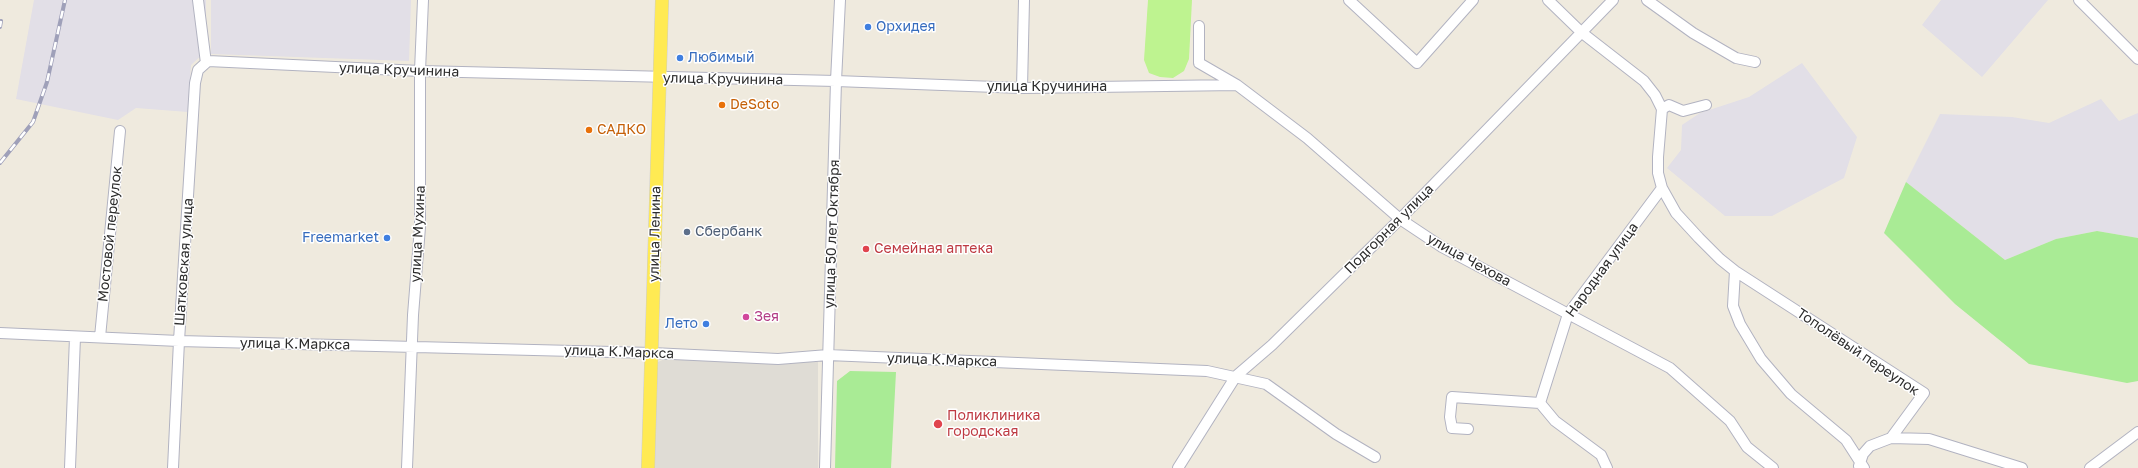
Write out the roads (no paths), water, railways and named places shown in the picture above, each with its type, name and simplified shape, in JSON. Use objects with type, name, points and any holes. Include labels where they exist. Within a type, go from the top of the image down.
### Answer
[{"type":"main road","name":"улица Ленина","points":[[648,468],[662,0]]},
{"type":"street","points":[[198,0],[207,62]]},
{"type":"street","name":"улица Мухина","points":[[407,468],[413,346],[413,315],[420,227],[420,71],[423,0]]},
{"type":"street","name":"улица 50 лет Октября","points":[[825,468],[836,82],[840,0]]},
{"type":"street","points":[[1022,88],[1024,0]]},
{"type":"street","points":[[1349,0],[1417,63],[1473,0]]},
{"type":"street","points":[[1548,0],[1581,32],[1644,81],[1655,95],[1662,109],[1658,157],[1658,173],[1662,188],[1676,213],[1720,259],[1735,271],[1733,306],[1740,324],[1761,359],[1791,394],[1846,440],[1861,466]]},
{"type":"street","name":"Подгорная улица","points":[[1178,468],[1236,376],[1272,345],[1400,219],[1613,0]]},
{"type":"street","points":[[1647,0],[1693,33],[1736,58],[1756,62]]},
{"type":"street","points":[[2079,0],[2138,59]]},
{"type":"street","name":"улица Чехова","points":[[1199,26],[1199,62],[1237,85],[1307,138],[1400,219],[1442,247],[1670,368],[1730,421],[1747,447],[1773,468]]},
{"type":"street","name":"улица Кручинина","points":[[207,62],[420,71],[1022,88],[1237,85]]},
{"type":"street","name":"Шатковская улица","points":[[173,468],[179,341],[195,83],[198,70],[207,62]]},
{"type":"street","points":[[1662,109],[1669,105],[1683,111],[1706,105]]},
{"type":"street","name":"Мостовой переулок","points":[[100,337],[120,131]]},
{"type":"street","name":"Народная улица","points":[[1540,403],[1568,314],[1662,188]]},
{"type":"street","name":"Тополёвый переулок","points":[[1735,271],[1924,393],[1891,438]]},
{"type":"street","name":"улица К.Маркса","points":[[0,333],[179,341],[652,353],[778,359],[828,355],[1207,371],[1236,376],[1266,384],[1336,434],[1375,457]]},
{"type":"street","points":[[70,468],[75,337]]},
{"type":"street","points":[[1468,429],[1452,428],[1450,417],[1452,397],[1540,403],[1555,421],[1601,455],[1607,468]]},
{"type":"street","points":[[2090,468],[2138,432]]},
{"type":"street","points":[[1861,466],[1863,454],[1870,446],[1891,438],[1929,439],[2022,468]]},
{"type":"railway","points":[[0,163],[33,122],[47,82],[65,0]]},
{"type":"railway","points":[[0,27],[1,21]]},
{"type":"place","name":"Орхидея","points":[[868,27]]},
{"type":"place","name":"Любимый","points":[[680,58]]},
{"type":"place","name":"DeSoto","points":[[722,105]]},
{"type":"place","name":"САДКО","points":[[589,130]]},
{"type":"place","name":"Сбербанк","points":[[687,232]]},
{"type":"place","name":"Freemarket","points":[[387,238]]},
{"type":"place","name":"Семейная аптека","points":[[866,249]]},
{"type":"place","name":"Зея","points":[[746,317]]},
{"type":"place","name":"Лето","points":[[706,324]]},
{"type":"place","name":"Поликлиника городская","points":[[938,424]]}]
